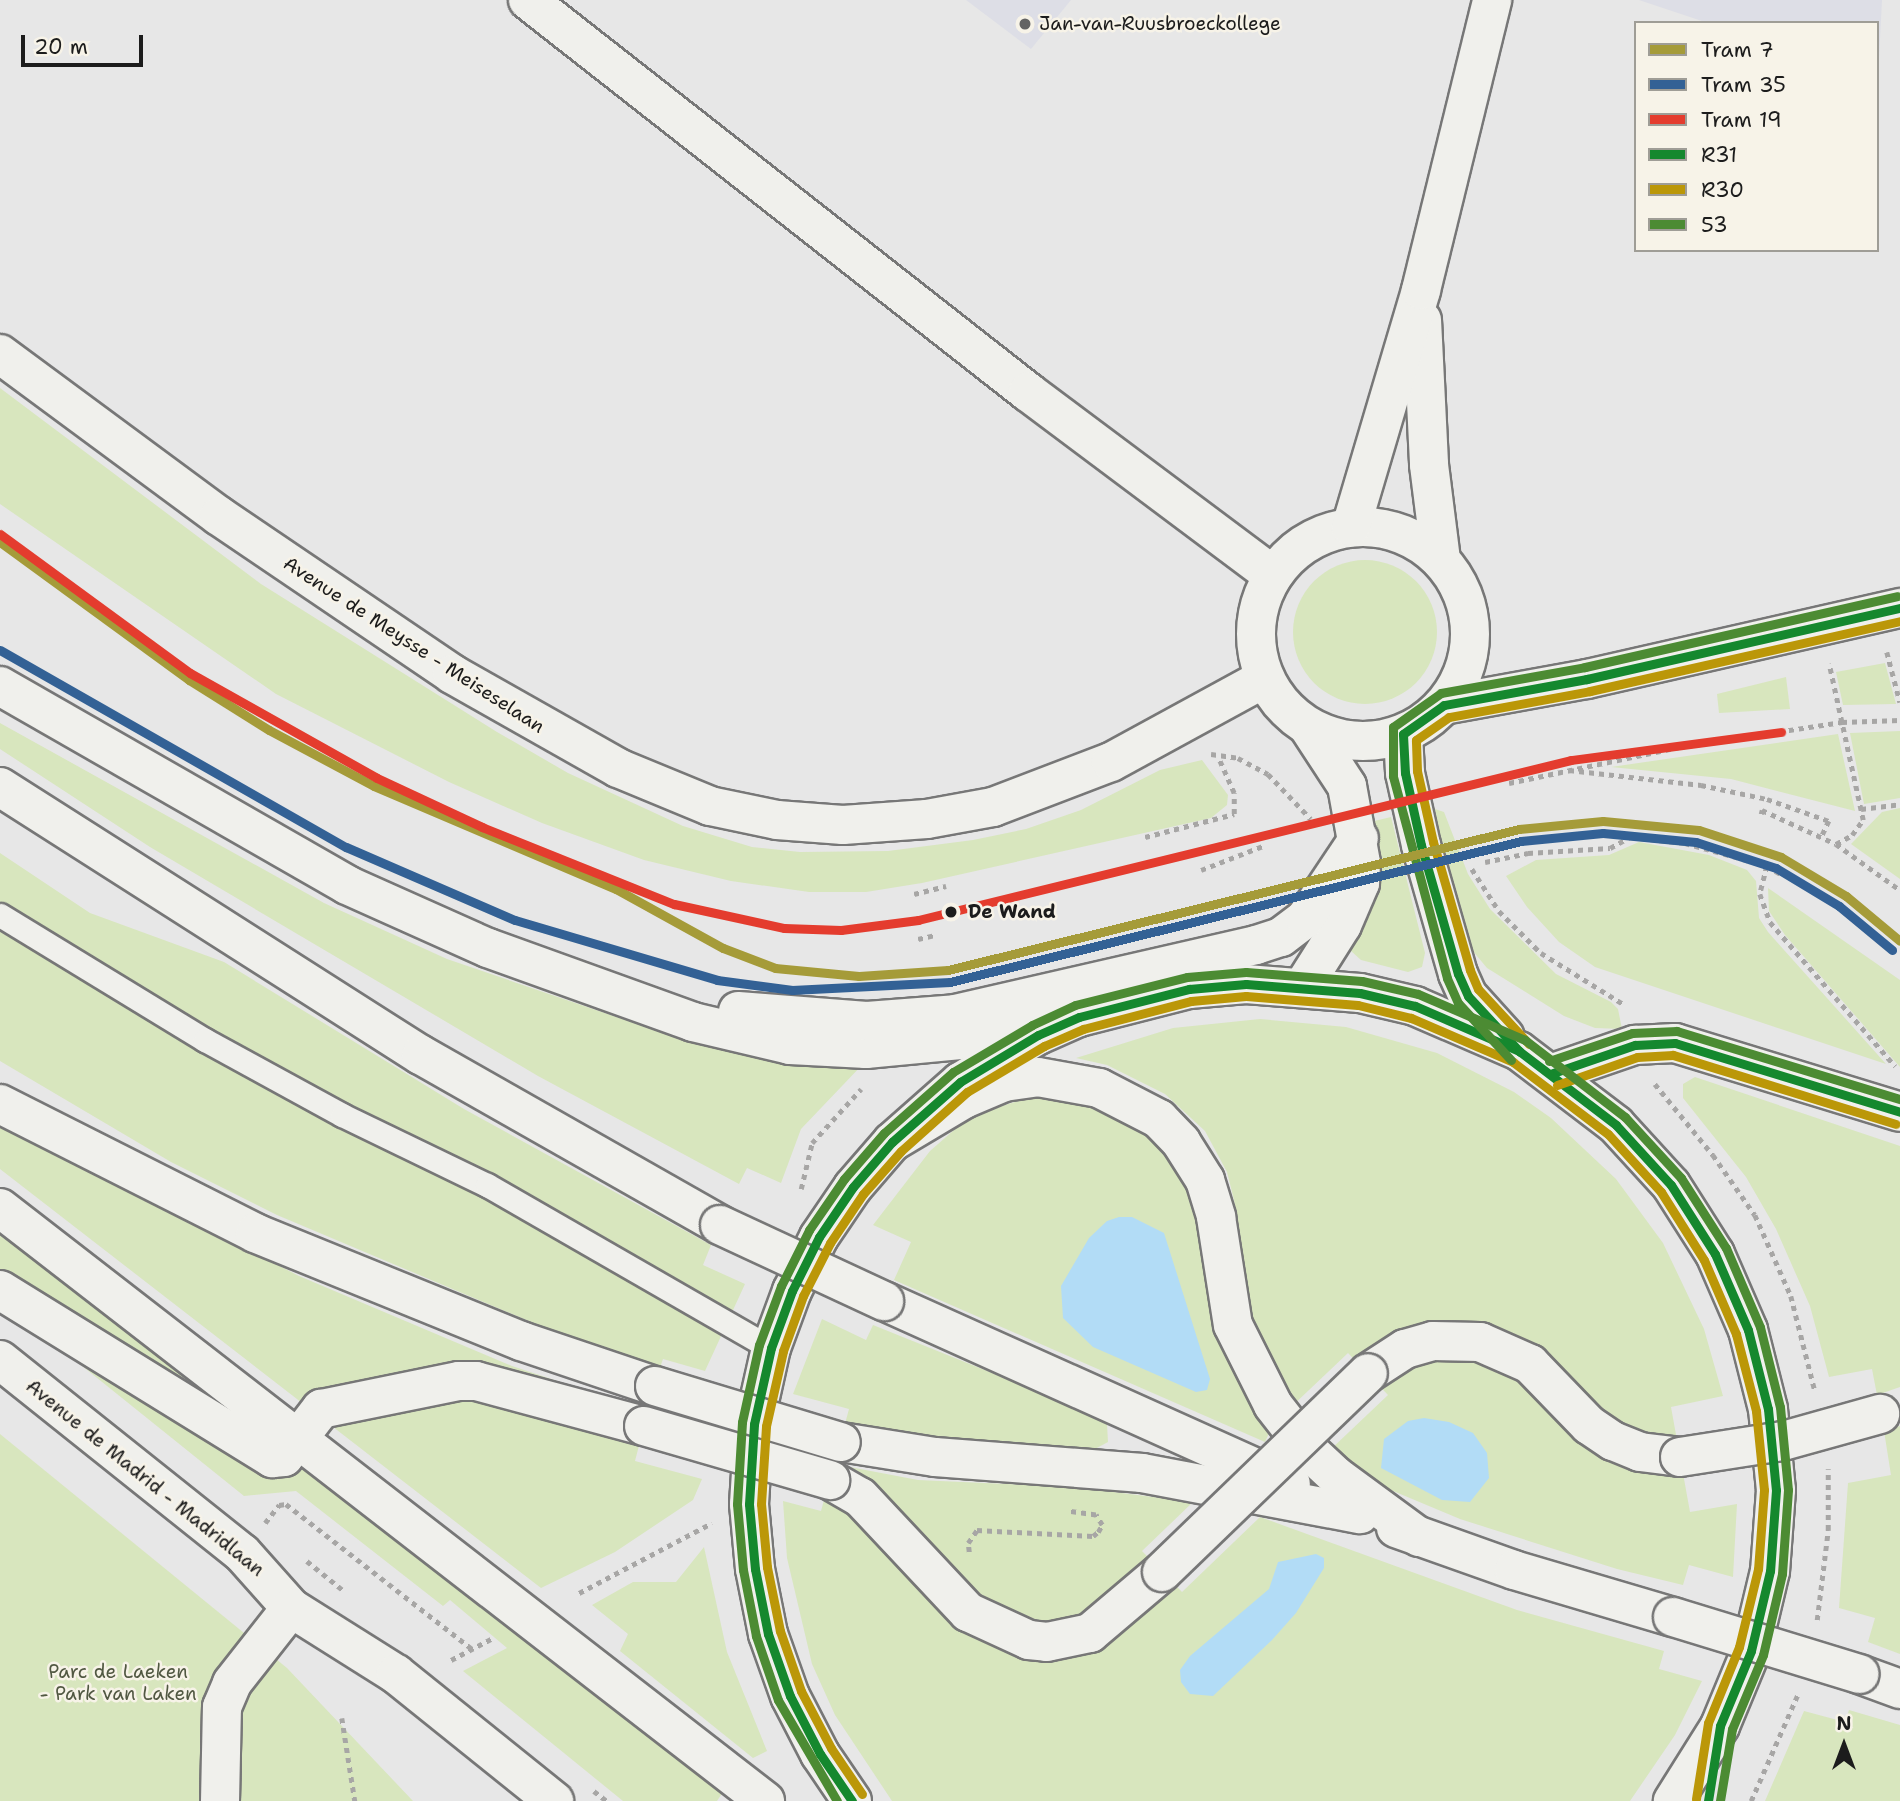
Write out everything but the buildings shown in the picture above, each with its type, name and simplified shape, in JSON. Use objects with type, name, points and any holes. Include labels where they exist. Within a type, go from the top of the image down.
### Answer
[{"type":"main road","points":[[528,0],[1028,392],[1273,575]]},
{"type":"main road","points":[[1351,527],[1421,290],[1492,0]]},
{"type":"main road","points":[[1421,290],[1429,465],[1441,560],[1466,603],[1470,629],[1461,680],[1444,705],[1404,734],[1372,741],[1339,739],[1309,728],[1288,713],[1265,678],[1254,634],[1259,603],[1273,575],[1294,551],[1321,535],[1351,527],[1388,530],[1441,560]]},
{"type":"main road","name":"Avenue de Meysse - Meiseselaan","points":[[0,354],[219,516],[452,674],[618,768],[710,806],[778,820],[843,825],[927,818],[993,807],[1111,762],[1265,678]]},
{"type":"main road","points":[[1444,705],[1565,683],[1900,608]]},
{"type":"main road","points":[[0,686],[347,885],[488,948],[693,1022],[772,1042],[818,1047],[926,1045],[1079,1017],[1189,989],[1304,985],[1415,1006],[1519,1052],[1552,1073],[1616,1125],[1671,1185],[1715,1254],[1751,1343],[1768,1409],[1776,1490],[1770,1571],[1751,1651],[1720,1726],[1673,1801]]},
{"type":"main road","points":[[1304,985],[1335,937],[1360,883],[1359,838],[1347,786],[1309,728]]},
{"type":"main road","points":[[1404,734],[1405,773],[1421,845],[1458,974],[1468,996],[1519,1052]]},
{"type":"main road","points":[[0,787],[421,1055],[720,1225],[1360,1514],[1419,1537],[1900,1689]]},
{"type":"main road","points":[[578,980],[785,1017],[867,1021],[956,1014],[1281,937],[1305,919],[1359,838]]},
{"type":"main road","points":[[852,1801],[820,1754],[790,1696],[768,1633],[755,1569],[749,1504],[754,1424],[771,1348],[819,1237],[853,1187],[892,1142],[960,1082],[1018,1046],[1079,1017]]},
{"type":"main road","points":[[1552,1073],[1635,1045],[1675,1043],[1900,1112]]},
{"type":"main road","points":[[892,1142],[964,1099],[1004,1082],[1038,1077],[1099,1088],[1159,1119],[1181,1142],[1205,1180],[1216,1217],[1233,1325],[1273,1405],[1336,1476],[1419,1537]]},
{"type":"main road","points":[[0,1104],[255,1233],[521,1341],[655,1385],[841,1441],[935,1457],[1142,1473],[1360,1514]]},
{"type":"main road","points":[[0,1208],[299,1437],[765,1801]]},
{"type":"main road","points":[[0,1290],[272,1458],[284,1457],[321,1409],[459,1381],[476,1381],[830,1480],[860,1497],[968,1612],[1029,1640],[1047,1642],[1090,1633],[1162,1572],[1368,1373],[1384,1360],[1414,1346],[1461,1339],[1480,1342],[1531,1364],[1589,1425],[1613,1441],[1640,1452],[1680,1457],[1783,1441],[1890,1410]]},
{"type":"main road","name":"Avenue de Madrid - Madridlaan","points":[[0,1360],[242,1553],[291,1608],[396,1675],[554,1801]]},
{"type":"main road","points":[[220,1801],[222,1707],[232,1683],[291,1608]]},
{"type":"main road","points":[[1708,1801],[1720,1726]]},
{"type":"main road","points":[[736,1776],[780,1801]]},
{"type":"lane","points":[[0,915],[205,1040],[342,1115],[487,1185],[771,1348]]},
{"type":"path","points":[[1886,646],[1900,702]]},
{"type":"path","points":[[1827,655],[1863,820],[1852,835],[1836,844]]},
{"type":"path","points":[[1509,783],[1565,769],[1842,722],[1900,720]]},
{"type":"path","points":[[1145,837],[1234,814],[1234,793],[1219,761]]},
{"type":"path","points":[[1565,769],[1701,785],[1767,799],[1829,821],[1822,836]]},
{"type":"path","points":[[1861,809],[1900,804]]},
{"type":"path","points":[[1761,814],[1762,810],[1822,836],[1900,890]]},
{"type":"path","points":[[1485,862],[1528,853],[1610,848],[1630,837],[1685,843],[1745,856],[1781,874]]},
{"type":"path","points":[[1201,870],[1263,846]]},
{"type":"path","points":[[1767,866],[1760,894],[1770,922],[1900,1072]]},
{"type":"path","points":[[914,894],[946,886]]},
{"type":"path","points":[[918,939],[935,935]]},
{"type":"path","points":[[262,1526],[279,1505],[286,1504],[472,1649]]},
{"type":"path","points":[[971,1558],[968,1543],[978,1530],[1093,1536],[1102,1525],[1096,1515],[1056,1510]]},
{"type":"path","points":[[579,1592],[713,1522]]},
{"type":"path","points":[[451,1660],[497,1636]]},
{"type":"path","points":[[342,1717],[355,1801]]},
{"type":"shaded area","name":"Jan-van-Ruusbroeckollege","points":[[966,0],[1071,0],[1031,49]]},
{"type":"shaded area","points":[[1639,0],[1882,0],[1879,59],[1879,21],[1702,21]]},
{"type":"green space","points":[[0,388],[261,584],[497,732],[568,773],[683,826],[752,847],[800,852],[888,851],[973,840],[1026,829],[1081,810],[1160,770],[1202,760],[1228,795],[1227,805],[1211,818],[922,883],[866,892],[809,892],[731,881],[644,860],[542,823],[449,782],[276,694],[0,504]]},
{"type":"green space","points":[[1365,560],[1393,565],[1416,581],[1432,604],[1437,632],[1432,660],[1416,683],[1393,699],[1365,704],[1337,699],[1314,683],[1298,660],[1293,632],[1298,604],[1314,581],[1337,565]]},
{"type":"green space","points":[[1885,663],[1896,704],[1843,705],[1836,672]]},
{"type":"green space","points":[[1786,677],[1790,709],[1719,713],[1717,694]]},
{"type":"green space","points":[[0,723],[324,903],[447,959],[634,1023],[761,1051],[863,1064],[801,1129],[781,1183],[747,1168],[739,1184],[538,1076],[150,847],[0,749]]},
{"type":"green space","points":[[1900,731],[1900,798],[1864,804],[1850,733]]},
{"type":"green space","points":[[1838,734],[1855,811],[1731,779],[1611,767]]},
{"type":"green space","points":[[1429,807],[1444,812],[1468,874],[1490,909],[1556,974],[1611,1002],[1618,1009],[1622,1029],[1595,1028],[1564,1016],[1487,968],[1467,944]]},
{"type":"green space","points":[[1900,808],[1900,879],[1851,844],[1882,812]]},
{"type":"green space","points":[[1391,817],[1425,953],[1422,967],[1408,972],[1361,960],[1351,951],[1370,822]]},
{"type":"green space","points":[[1639,842],[1709,855],[1747,870],[1756,881],[1759,918],[1768,932],[1886,1064],[1595,967],[1559,942],[1527,907],[1506,876],[1536,860],[1609,855]]},
{"type":"green space","points":[[0,853],[90,913],[224,962],[464,1109],[711,1245],[703,1265],[745,1284],[705,1371],[663,1359],[658,1373],[640,1368],[277,1215],[171,1162],[0,1061]]},
{"type":"green space","points":[[1768,888],[1900,980],[1900,1067],[1785,935],[1769,911]]},
{"type":"green space","points":[[1260,1019],[1346,1027],[1437,1053],[1514,1092],[1551,1118],[1616,1179],[1663,1243],[1704,1329],[1723,1396],[1671,1407],[1690,1512],[1737,1504],[1733,1577],[1689,1565],[1683,1585],[1617,1569],[1460,1519],[1374,1483],[1329,1451],[1388,1395],[1348,1353],[1289,1409],[1257,1353],[1234,1200],[1227,1172],[1205,1131],[1165,1094],[1107,1065],[1076,1058],[1173,1028]]},
{"type":"green space","points":[[1695,1077],[1900,1146],[1900,1387],[1877,1395],[1872,1369],[1829,1377],[1810,1306],[1776,1229],[1746,1177],[1683,1098],[1683,1084]]},
{"type":"green space","points":[[1028,1098],[1084,1100],[1149,1132],[1184,1172],[1270,1431],[1265,1442],[894,1280],[911,1242],[873,1225],[930,1151],[970,1116]]},
{"type":"green space","points":[[0,1121],[299,1276],[512,1366],[648,1411],[635,1461],[702,1479],[693,1500],[615,1552],[541,1588],[0,1169]]},
{"type":"green space","points":[[0,1230],[723,1792],[717,1801],[623,1801],[463,1671],[507,1648],[450,1600],[443,1606],[296,1491],[244,1496],[0,1300]]},
{"type":"green space","points":[[822,1319],[866,1340],[873,1325],[1007,1379],[1107,1424],[1108,1442],[1093,1450],[951,1446],[843,1431],[849,1409],[793,1394]]},
{"type":"green space","points":[[1900,1426],[1900,1654],[1868,1642],[1875,1618],[1839,1608],[1848,1483],[1891,1475],[1884,1431]]},
{"type":"green space","name":"Parc de Laeken - Park van Laken","points":[[0,1434],[287,1668],[413,1801],[0,1801]]},
{"type":"green space","points":[[834,1464],[918,1480],[1074,1487],[1193,1502],[1142,1551],[1182,1592],[1260,1517],[1517,1610],[1664,1651],[1659,1669],[1702,1681],[1675,1735],[1630,1801],[892,1801],[835,1715],[812,1664],[787,1558],[783,1501],[821,1511]]},
{"type":"green space","points":[[704,1547],[727,1652],[767,1751],[753,1758],[620,1651],[628,1634],[592,1605],[633,1582],[676,1582]]},
{"type":"green space","points":[[1849,1710],[1900,1725],[1900,1801],[1765,1801],[1804,1711],[1845,1722]]},
{"type":"water","points":[[1132,1217],[1164,1233],[1210,1379],[1207,1390],[1196,1392],[1093,1347],[1063,1318],[1061,1286],[1089,1238],[1107,1221]]},
{"type":"water","points":[[1424,1418],[1449,1422],[1473,1433],[1487,1453],[1489,1478],[1470,1502],[1442,1500],[1381,1468],[1384,1439],[1408,1421]]},
{"type":"water","points":[[1316,1554],[1324,1558],[1324,1568],[1296,1613],[1272,1640],[1213,1696],[1190,1694],[1181,1682],[1180,1670],[1190,1656],[1269,1589],[1278,1562]]},
{"type":"tram line","name":"19","points":[[0,534],[190,673],[377,778],[482,827],[674,904],[784,928],[841,930],[918,920],[1571,760],[1781,732]]},
{"type":"tram line","name":"7","points":[[0,542],[189,680],[269,730],[374,786],[616,889],[723,948],[775,968],[859,976],[948,970],[1519,829],[1603,821],[1699,830],[1781,857],[1846,896],[1900,941]]},
{"type":"tram line","name":"35","points":[[0,650],[346,847],[515,920],[717,980],[792,990],[950,982],[1521,841],[1603,833],[1696,842],[1776,868],[1839,906],[1892,950]]},
{"type":"transit line","name":"53","points":[[1511,1060],[1458,1003],[1447,978],[1393,776],[1393,727],[1441,693],[1585,667],[1897,596]]},
{"type":"transit line","name":"R31","points":[[1520,1052],[1468,996],[1458,974],[1421,845],[1405,773],[1403,734],[1444,705],[1587,679],[1900,608]]},
{"type":"transit line","name":"R30","points":[[1529,1044],[1478,989],[1470,970],[1433,842],[1417,771],[1416,740],[1449,717],[1590,691],[1900,621]]},
{"type":"transit line","name":"53","points":[[837,1801],[778,1700],[756,1636],[743,1570],[737,1504],[742,1422],[759,1345],[781,1286],[809,1230],[844,1179],[884,1133],[953,1072],[1032,1025],[1075,1005],[1187,977],[1246,972],[1362,981],[1418,994],[1525,1040],[1625,1117],[1681,1178],[1726,1248],[1760,1327],[1780,1407],[1788,1490],[1782,1574],[1763,1655],[1732,1729],[1720,1801]]},
{"type":"transit line","name":"R31","points":[[852,1801],[820,1754],[790,1696],[768,1634],[755,1569],[749,1504],[754,1424],[771,1348],[792,1291],[819,1237],[853,1187],[892,1142],[960,1082],[1038,1035],[1079,1017],[1189,989],[1246,984],[1360,993],[1415,1006],[1519,1051],[1616,1125],[1671,1185],[1715,1254],[1748,1330],[1768,1409],[1776,1490],[1770,1571],[1751,1651],[1720,1726],[1708,1801]]},
{"type":"transit line","name":"R30","points":[[862,1794],[831,1748],[801,1691],[780,1631],[767,1567],[761,1504],[766,1426],[783,1351],[803,1296],[830,1243],[863,1194],[901,1151],[967,1092],[1044,1046],[1083,1029],[1191,1001],[1246,996],[1358,1005],[1411,1018],[1513,1062],[1608,1134],[1661,1192],[1704,1260],[1736,1334],[1756,1411],[1764,1490],[1758,1569],[1739,1647],[1708,1723],[1696,1799]]},
{"type":"transit line","name":"53","points":[[1549,1061],[1632,1033],[1677,1031],[1900,1099]]},
{"type":"transit line","name":"R31","points":[[1553,1073],[1635,1045],[1675,1043],[1900,1112]]},
{"type":"transit line","name":"R30","points":[[1557,1085],[1637,1057],[1673,1055],[1896,1124]]},
{"type":"place","name":"Jan-van-Ruusbroeckollege","points":[[1025,24]]},
{"type":"place","name":"De Wand","points":[[951,912]]}]
